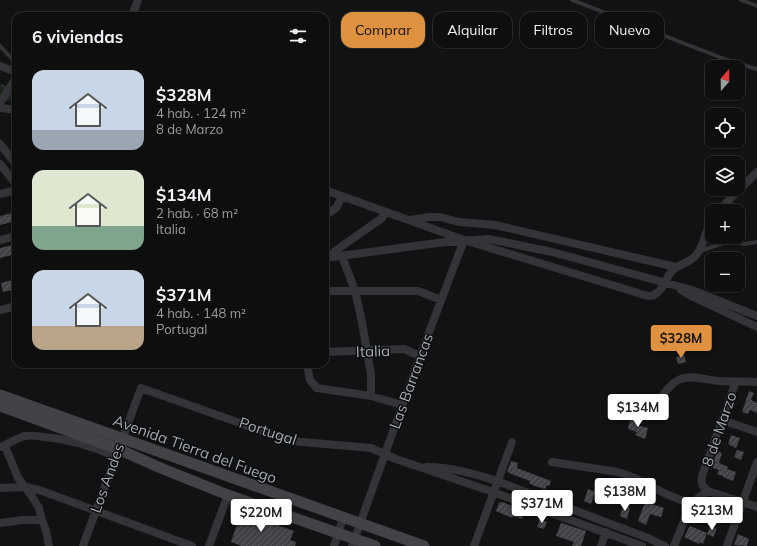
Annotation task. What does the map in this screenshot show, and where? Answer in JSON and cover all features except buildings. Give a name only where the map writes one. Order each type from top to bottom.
[{"type":"street","points":[[134,12],[138,0]]},
{"type":"street","points":[[0,66],[12,70]]},
{"type":"street","points":[[0,103],[12,84]]},
{"type":"street","points":[[0,108],[12,110]]},
{"type":"street","points":[[0,144],[12,159]]},
{"type":"street","points":[[0,164],[12,179]]},
{"type":"street","points":[[725,204],[757,172]]},
{"type":"street","points":[[0,194],[12,191]]},
{"type":"street","points":[[329,191],[464,240],[648,296],[658,294],[670,272],[676,267],[692,259],[698,252],[705,238]]},
{"type":"street","points":[[329,213],[337,207],[342,196]]},
{"type":"street","points":[[329,257],[335,251],[382,218],[385,212]]},
{"type":"street","points":[[408,220],[440,217],[459,222],[495,225],[676,267]]},
{"type":"street","points":[[0,240],[12,237]]},
{"type":"street","points":[[329,258],[464,240],[483,239],[500,241],[552,252],[651,278],[674,286],[692,290],[757,316]]},
{"type":"street","name":"Las Barrancas","points":[[353,543],[402,405],[464,240]]},
{"type":"street","points":[[342,256],[355,291],[362,322],[371,375],[370,396]]},
{"type":"street","points":[[674,286],[693,297],[757,327]]},
{"type":"street","points":[[329,291],[418,291],[441,300]]},
{"type":"street","points":[[0,310],[12,307]]},
{"type":"street","name":"Italia","points":[[329,352],[404,350],[420,356]]},
{"type":"street","points":[[308,368],[310,380],[317,388],[370,396],[402,405]]},
{"type":"street","points":[[623,408],[634,412],[648,412],[653,409],[672,384],[682,378],[689,377],[720,381],[736,380],[757,382]]},
{"type":"street","name":"8 de Marzo","points":[[708,491],[704,488],[702,476],[736,380]]},
{"type":"street","name":"Los Andes","points":[[83,546],[141,388]]},
{"type":"street","name":"Portugal","points":[[141,388],[291,441],[371,448],[396,459],[493,492],[642,546]]},
{"type":"street","name":"Avenida Tierra del Fuego","points":[[0,395],[163,470],[228,495],[337,533],[353,543],[375,546]]},
{"type":"street","name":"Avenida Tierra del Fuego","points":[[0,406],[118,448],[360,523],[424,546]]},
{"type":"street","points":[[722,420],[757,432]]},
{"type":"street","points":[[49,546],[39,508],[26,487],[18,478],[2,447],[19,437],[27,435],[62,438],[100,450],[118,448]]},
{"type":"street","points":[[474,546],[512,442]]},
{"type":"street","points":[[552,462],[618,472],[635,478],[666,494],[691,504]]},
{"type":"street","points":[[727,546],[757,462]]},
{"type":"street","name":"Portugal","points":[[420,467],[441,467],[483,476],[648,538],[665,546]]},
{"type":"street","points":[[0,488],[26,487],[42,490],[192,546]]},
{"type":"street","points":[[674,546],[691,504],[708,491],[757,507]]},
{"type":"street","points":[[209,546],[228,495]]},
{"type":"street","points":[[334,546],[342,518]]},
{"type":"street","points":[[0,523],[23,520],[42,520]]},
{"type":"street","points":[[601,546],[606,532]]},
{"type":"lane","points":[[572,0],[727,60],[757,69]]},
{"type":"lane","points":[[741,0],[757,6]]},
{"type":"lane","points":[[0,46],[12,59]]},
{"type":"lane","points":[[698,252],[729,241],[745,244],[757,242]]},
{"type":"green space","points":[[0,84],[12,88],[12,102],[0,100]]}]
